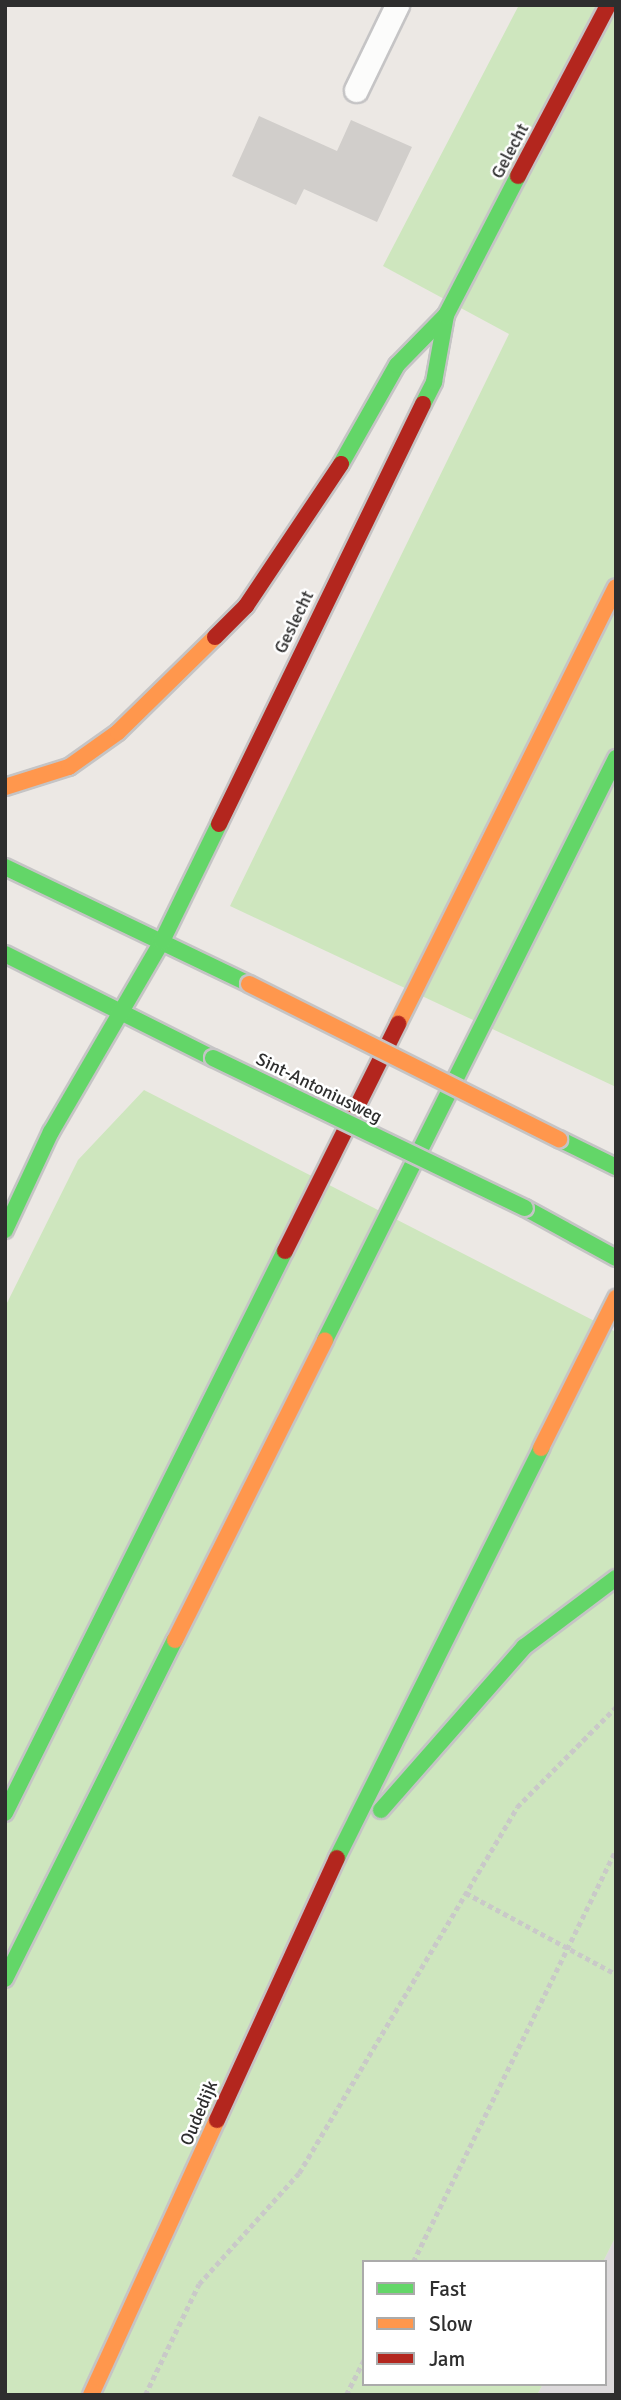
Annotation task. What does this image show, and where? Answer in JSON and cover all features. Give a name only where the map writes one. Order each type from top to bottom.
[{"type":"main road","name":"Gelecht","points":[[446,315],[608,5]]},
{"type":"main road","points":[[5,787],[69,767],[118,732],[237,616],[312,514],[397,365],[446,315]]},
{"type":"main road","name":"Geslecht","points":[[5,1230],[51,1132],[122,1016],[162,941],[434,382],[446,315]]},
{"type":"main road","points":[[5,1813],[616,587]]},
{"type":"main road","points":[[5,1979],[616,758]]},
{"type":"main road","points":[[5,867],[162,941],[616,1167]]},
{"type":"main road","name":"Sint-Antoniusweg","points":[[5,954],[122,1016],[525,1208],[616,1258]]},
{"type":"main road","points":[[347,1848],[616,1298]]},
{"type":"main road","points":[[347,1848],[524,1647],[616,1578]]},
{"type":"main road","name":"Oudedijk","points":[[91,2395],[174,2221],[273,1987],[347,1848]]},
{"type":"lane","points":[[356,90],[397,5]]},
{"type":"path","points":[[145,2395],[199,2284],[299,2173],[517,1807],[616,1707]]},
{"type":"path","points":[[414,2260],[616,1850]]},
{"type":"path","points":[[466,1893],[568,1951],[616,1974]]},
{"type":"path","points":[[346,2395],[362,2364]]},
{"type":"shaded area","points":[[616,2236],[616,2395],[537,2395],[542,2386],[607,2386],[607,2260],[604,2260]]},
{"type":"green space","points":[[519,5],[616,5],[616,1087],[230,906],[509,334],[383,266]]},
{"type":"green space","points":[[144,1090],[616,1332],[616,2236],[604,2260],[362,2260],[362,2386],[542,2386],[537,2395],[5,2395],[5,1307],[78,1160]]},
{"type":"building","points":[[259,116],[337,151],[351,120],[412,147],[377,222],[304,189],[296,205],[232,176]]},
{"type":"traffic: fast","points":[[341,464],[397,365],[446,315],[518,176]]},
{"type":"traffic: fast","points":[[423,404],[434,382],[446,315]]},
{"type":"traffic: fast","points":[[325,1340],[616,758]]},
{"type":"traffic: fast","points":[[5,1230],[51,1132],[162,941],[219,824]]},
{"type":"traffic: fast","points":[[5,867],[249,984]]},
{"type":"traffic: fast","points":[[5,954],[213,1058]]},
{"type":"traffic: fast","points":[[213,1058],[525,1208]]},
{"type":"traffic: fast","points":[[559,1139],[616,1167]]},
{"type":"traffic: fast","points":[[525,1208],[616,1258]]},
{"type":"traffic: fast","points":[[5,1813],[285,1251]]},
{"type":"traffic: fast","points":[[337,1858],[541,1448]]},
{"type":"traffic: fast","points":[[381,1810],[524,1647],[616,1578]]},
{"type":"traffic: fast","points":[[5,1979],[175,1640]]},
{"type":"traffic: slow","points":[[398,1024],[616,587]]},
{"type":"traffic: slow","points":[[5,787],[69,767],[118,732],[215,637]]},
{"type":"traffic: slow","points":[[249,984],[559,1139]]},
{"type":"traffic: slow","points":[[541,1448],[616,1298]]},
{"type":"traffic: slow","points":[[175,1640],[325,1340]]},
{"type":"traffic: slow","points":[[91,2395],[217,2120]]},
{"type":"traffic: jam","points":[[518,176],[608,5]]},
{"type":"traffic: jam","points":[[219,824],[423,404]]},
{"type":"traffic: jam","points":[[215,637],[246,606],[341,464]]},
{"type":"traffic: jam","points":[[285,1251],[398,1024]]},
{"type":"traffic: jam","points":[[217,2120],[337,1858]]}]
